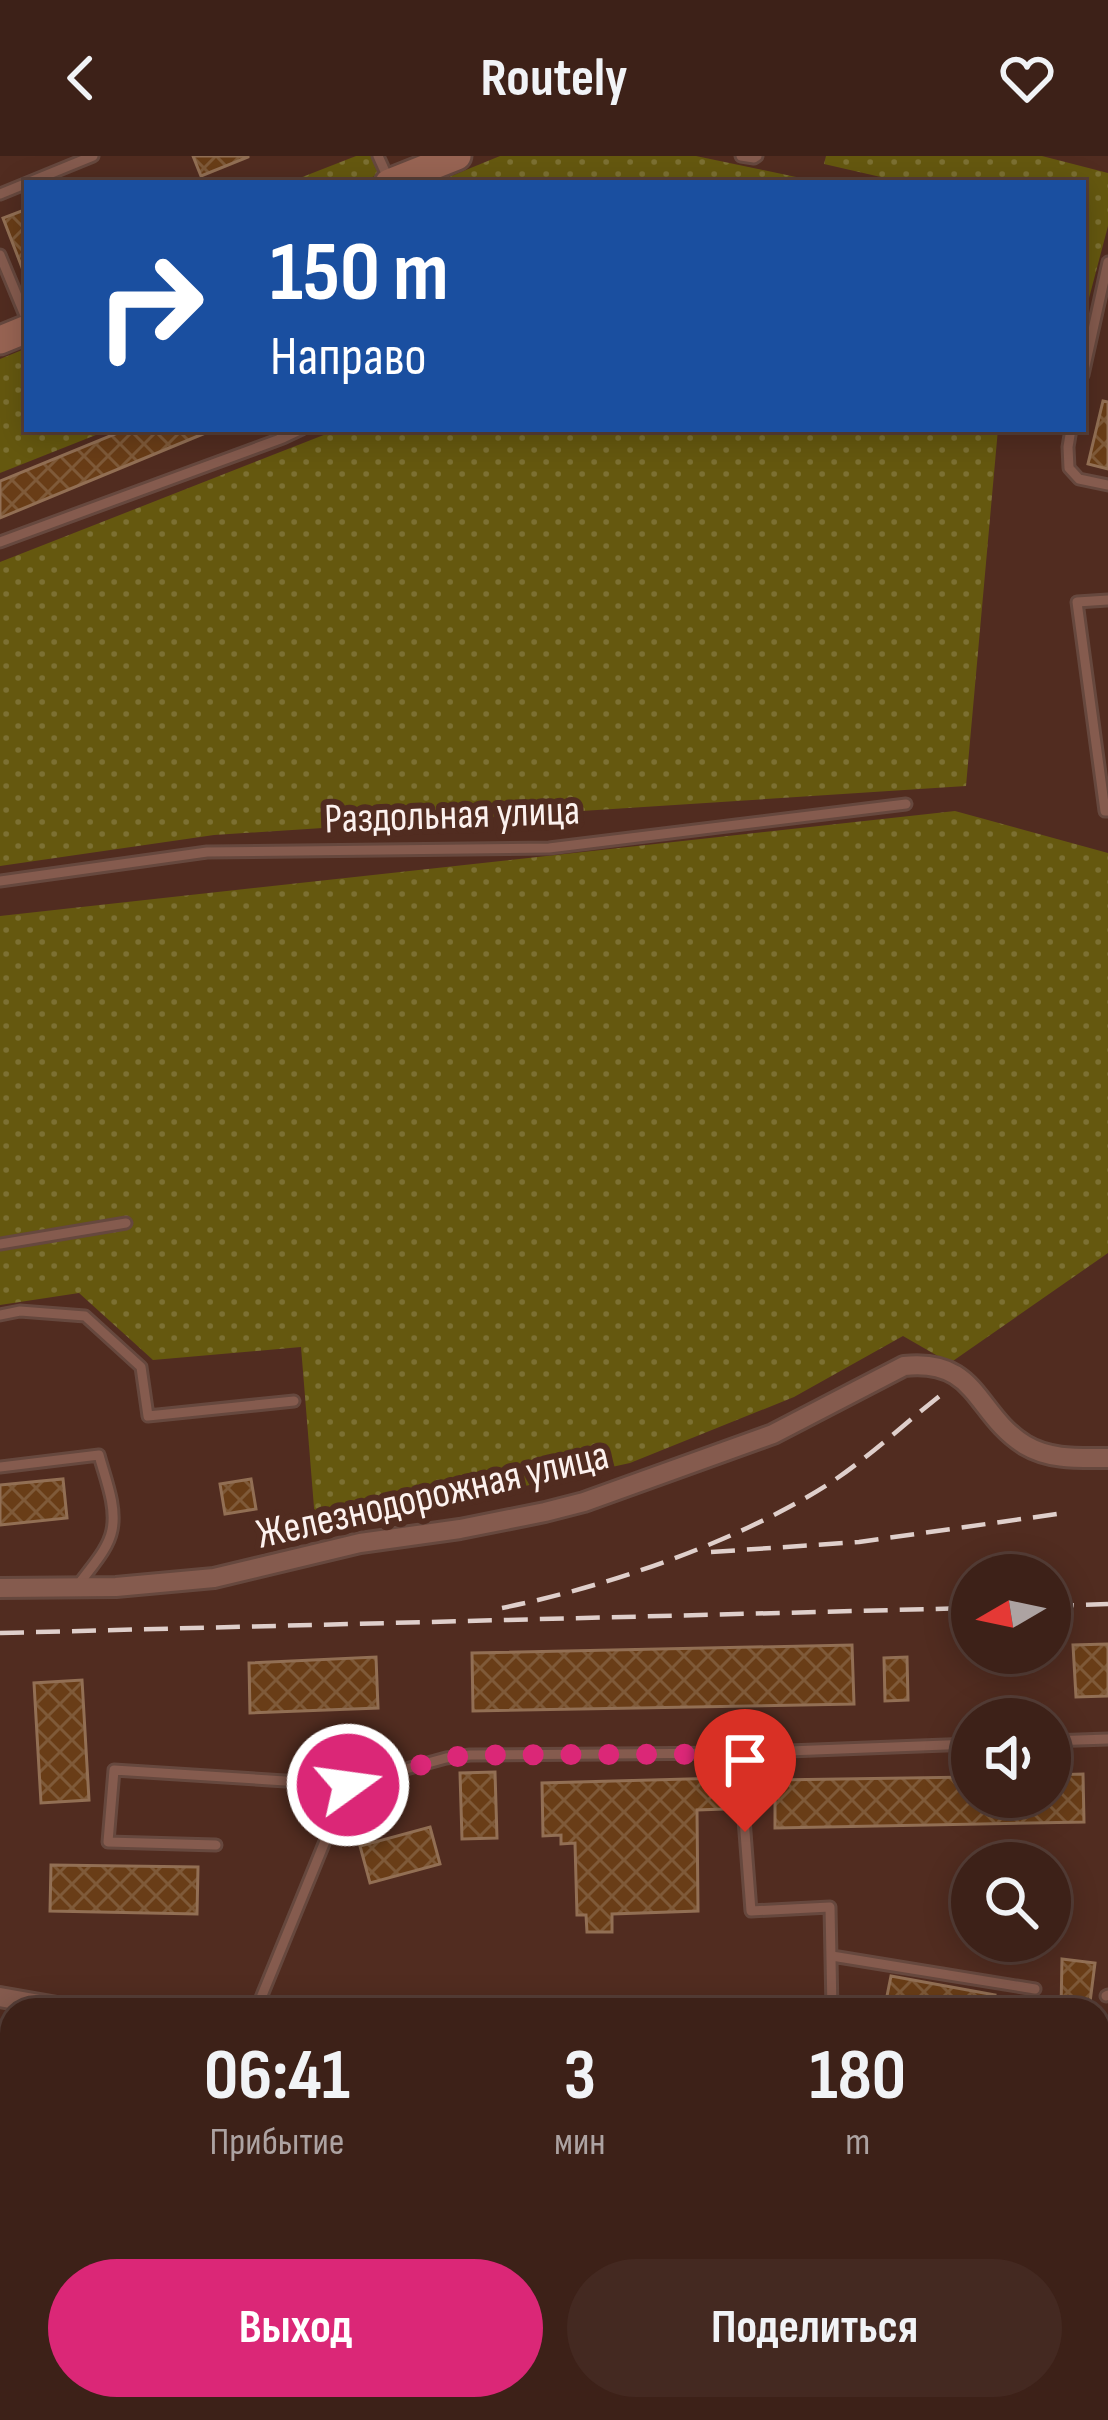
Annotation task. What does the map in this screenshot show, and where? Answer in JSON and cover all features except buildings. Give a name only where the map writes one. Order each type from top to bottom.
[{"type":"street","points":[[397,180],[457,156]]},
{"type":"street","name":"Железнодорожная улица","points":[[0,1588],[116,1587],[214,1578],[360,1543],[460,1529],[584,1502],[773,1434],[904,1366],[945,1368],[962,1378],[1012,1435],[1046,1455],[1108,1458]]},
{"type":"lane","points":[[34,180],[93,156]]},
{"type":"lane","points":[[741,156],[757,156]]},
{"type":"lane","points":[[0,255],[24,313]]},
{"type":"lane","points":[[1086,361],[1108,262]]},
{"type":"lane","points":[[1071,432],[1069,468],[1079,479],[1108,485]]},
{"type":"lane","points":[[0,542],[281,433]]},
{"type":"lane","points":[[1108,600],[1077,602],[1108,811]]},
{"type":"lane","name":"Раздольная улица","points":[[0,880],[207,852],[549,848],[906,804]]},
{"type":"lane","points":[[0,1244],[126,1223]]},
{"type":"lane","points":[[0,1315],[20,1311],[85,1316],[141,1367],[148,1416],[294,1400]]},
{"type":"lane","points":[[0,1467],[99,1455],[112,1502],[113,1528],[76,1587]]},
{"type":"lane","points":[[1071,1740],[1108,1738]]},
{"type":"lane","points":[[216,1845],[109,1842],[115,1770],[348,1785],[470,1755],[739,1754],[951,1745]]},
{"type":"lane","points":[[739,1754],[751,1911],[830,1907],[832,1998]]},
{"type":"lane","points":[[261,1998],[348,1785]]},
{"type":"lane","points":[[832,1956],[1035,1989]]},
{"type":"shaded area","points":[[356,156],[371,156],[380,174],[365,180],[295,180]]},
{"type":"shaded area","points":[[500,156],[696,156],[810,180],[441,180]]},
{"type":"shaded area","points":[[826,156],[1042,156],[1108,173],[1108,226],[1086,310],[1086,180],[894,180],[824,164]]},
{"type":"shaded area","points":[[24,349],[24,432],[103,432],[0,473],[0,359]]},
{"type":"shaded area","points":[[331,432],[998,432],[966,786],[214,835],[0,866],[0,562]]},
{"type":"shaded area","points":[[955,811],[1108,853],[1108,1253],[950,1363],[903,1336],[794,1397],[630,1463],[316,1532],[301,1347],[153,1360],[79,1293],[0,1305],[0,916]]},
{"type":"railway","points":[[502,1608],[627,1575],[753,1525],[842,1475],[942,1394]]},
{"type":"railway","points":[[711,1552],[859,1542],[1057,1514]]},
{"type":"railway","points":[[1071,1605],[1108,1604]]},
{"type":"railway","points":[[0,1633],[951,1609]]},
{"type":"route","points":[[348,1785],[470,1755],[739,1754],[745,1832]]}]
